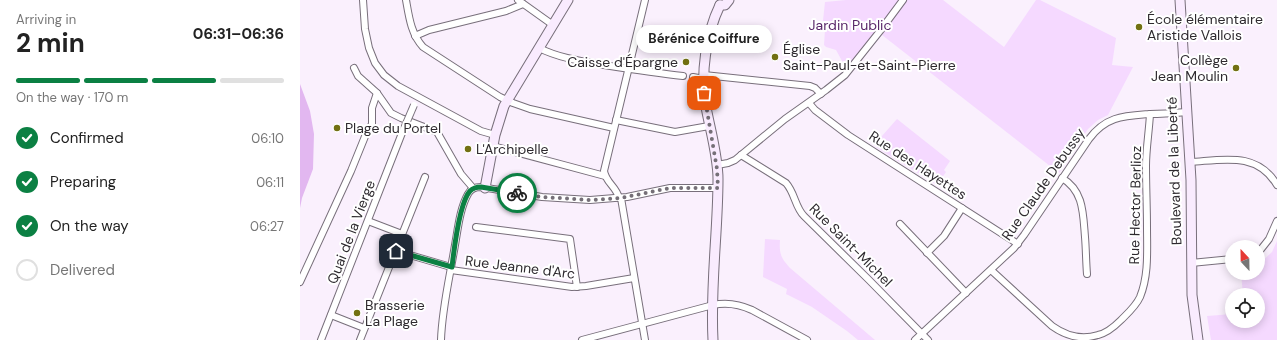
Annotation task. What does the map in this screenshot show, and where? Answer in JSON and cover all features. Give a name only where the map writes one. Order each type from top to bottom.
[{"type":"street","points":[[363,0],[367,39],[370,52],[375,63],[384,75],[391,82],[418,97],[481,131],[495,135]]},
{"type":"street","points":[[406,0],[410,24],[415,36],[425,50],[507,100],[530,109],[614,128]]},
{"type":"street","points":[[485,188],[495,135],[501,113],[507,100],[568,0]]},
{"type":"street","points":[[645,0],[604,166],[607,181],[616,190],[620,198],[645,340]]},
{"type":"street","points":[[713,340],[718,188],[717,165],[704,98],[704,77],[711,28],[718,3],[726,5],[730,0]]},
{"type":"street","points":[[717,165],[730,163],[788,117],[835,84],[848,72],[903,0]]},
{"type":"street","name":"Boulevard de la Liberté","points":[[1180,0],[1190,162],[1192,300],[1198,340]]},
{"type":"street","points":[[415,36],[429,30],[506,11],[520,2],[553,25]]},
{"type":"street","points":[[539,48],[567,59],[683,76]]},
{"type":"street","points":[[354,68],[361,79],[377,93],[391,113],[438,133],[461,174],[473,188]]},
{"type":"street","points":[[693,77],[748,79],[810,86],[815,88],[821,94]]},
{"type":"street","points":[[300,282],[351,171],[366,134],[372,124],[372,108],[377,93]]},
{"type":"street","name":"Quai de la Vierge","points":[[321,340],[402,133],[418,97]]},
{"type":"street","name":"Rue des Hayettes","points":[[809,103],[815,110],[848,134],[1018,244]]},
{"type":"street","name":"Rue Claude Debussy","points":[[915,340],[1018,244],[1092,135],[1104,124],[1123,116],[1187,112]]},
{"type":"street","name":"Rue Hector Berlioz","points":[[991,270],[1052,326],[1060,332],[1068,335],[1085,338],[1101,334],[1111,329],[1127,315],[1140,297],[1147,264],[1146,160],[1150,114]]},
{"type":"street","points":[[616,120],[674,132],[709,126]]},
{"type":"street","points":[[493,146],[605,176]]},
{"type":"street","name":"Rue Saint-Michel","points":[[741,155],[786,183],[791,189],[798,209],[804,216],[928,340]]},
{"type":"street","points":[[1190,162],[1239,160],[1250,162],[1264,170],[1277,185]]},
{"type":"street","points":[[360,340],[425,177]]},
{"type":"street","points":[[1062,178],[1074,189],[1082,204],[1087,274]]},
{"type":"street","points":[[441,340],[442,324],[451,268],[462,212],[468,193],[473,188],[485,188],[542,197],[590,200],[620,198],[670,188],[718,188]]},
{"type":"street","points":[[927,253],[944,236],[962,208]]},
{"type":"street","points":[[368,221],[402,234]]},
{"type":"street","points":[[1265,244],[1269,239],[1277,221]]},
{"type":"street","points":[[900,224],[966,294]]},
{"type":"street","points":[[476,227],[570,238],[577,287]]},
{"type":"street","name":"Rue Jeanne d'Arc","points":[[396,251],[451,268],[577,287],[634,278]]},
{"type":"street","points":[[1191,263],[1225,260]]},
{"type":"street","points":[[582,340],[713,305],[728,304],[748,308],[807,340]]},
{"type":"street","points":[[331,315],[364,328]]},
{"type":"green space","name":"Jardin Public","points":[[846,0],[901,0],[846,68],[836,50],[824,45],[825,30],[822,30],[825,2]]},
{"type":"green space","points":[[907,0],[943,0],[1004,47],[1036,0],[1040,0],[1116,38],[1112,65],[1133,67],[1108,115],[1098,120],[1088,129],[1059,173],[882,35]]},
{"type":"green space","points":[[897,119],[950,161],[944,170],[946,172],[937,185],[876,147],[882,136]]},
{"type":"green space","points":[[765,239],[780,240],[781,256],[790,268],[875,340],[858,340],[812,307],[786,294],[787,289],[763,277]]},
{"type":"green space","points":[[1277,241],[1277,340],[1211,340],[1207,316],[1225,315],[1225,328],[1265,328],[1265,288],[1242,288],[1242,280],[1265,280],[1265,258],[1272,252]]},
{"type":"shaded area","points":[[300,84],[310,111],[314,134],[313,169],[302,198],[300,208]]},
{"type":"way so far","points":[[517,193],[542,197],[590,200],[621,198],[679,187],[718,188],[717,169],[704,93]]},
{"type":"place","name":"École élémentaire Aristide Vallois","points":[[1139,27]]},
{"type":"place","name":"Église Saint-Paul-et-Saint-Pierre","points":[[775,57]]},
{"type":"place","name":"Caisse d'Épargne","points":[[686,62]]},
{"type":"place","name":"Collège Jean Moulin","points":[[1236,68]]},
{"type":"place","name":"Bérénice Coiffure","points":[[704,93]]},
{"type":"place","name":"Plage du Portel","points":[[337,128]]},
{"type":"place","name":"L'Archipelle","points":[[468,149]]},
{"type":"place","name":"Brasserie La Plage","points":[[357,313]]},
{"type":"route","points":[[396,251],[452,267],[459,225],[468,193],[473,188],[481,187],[517,193]]}]
